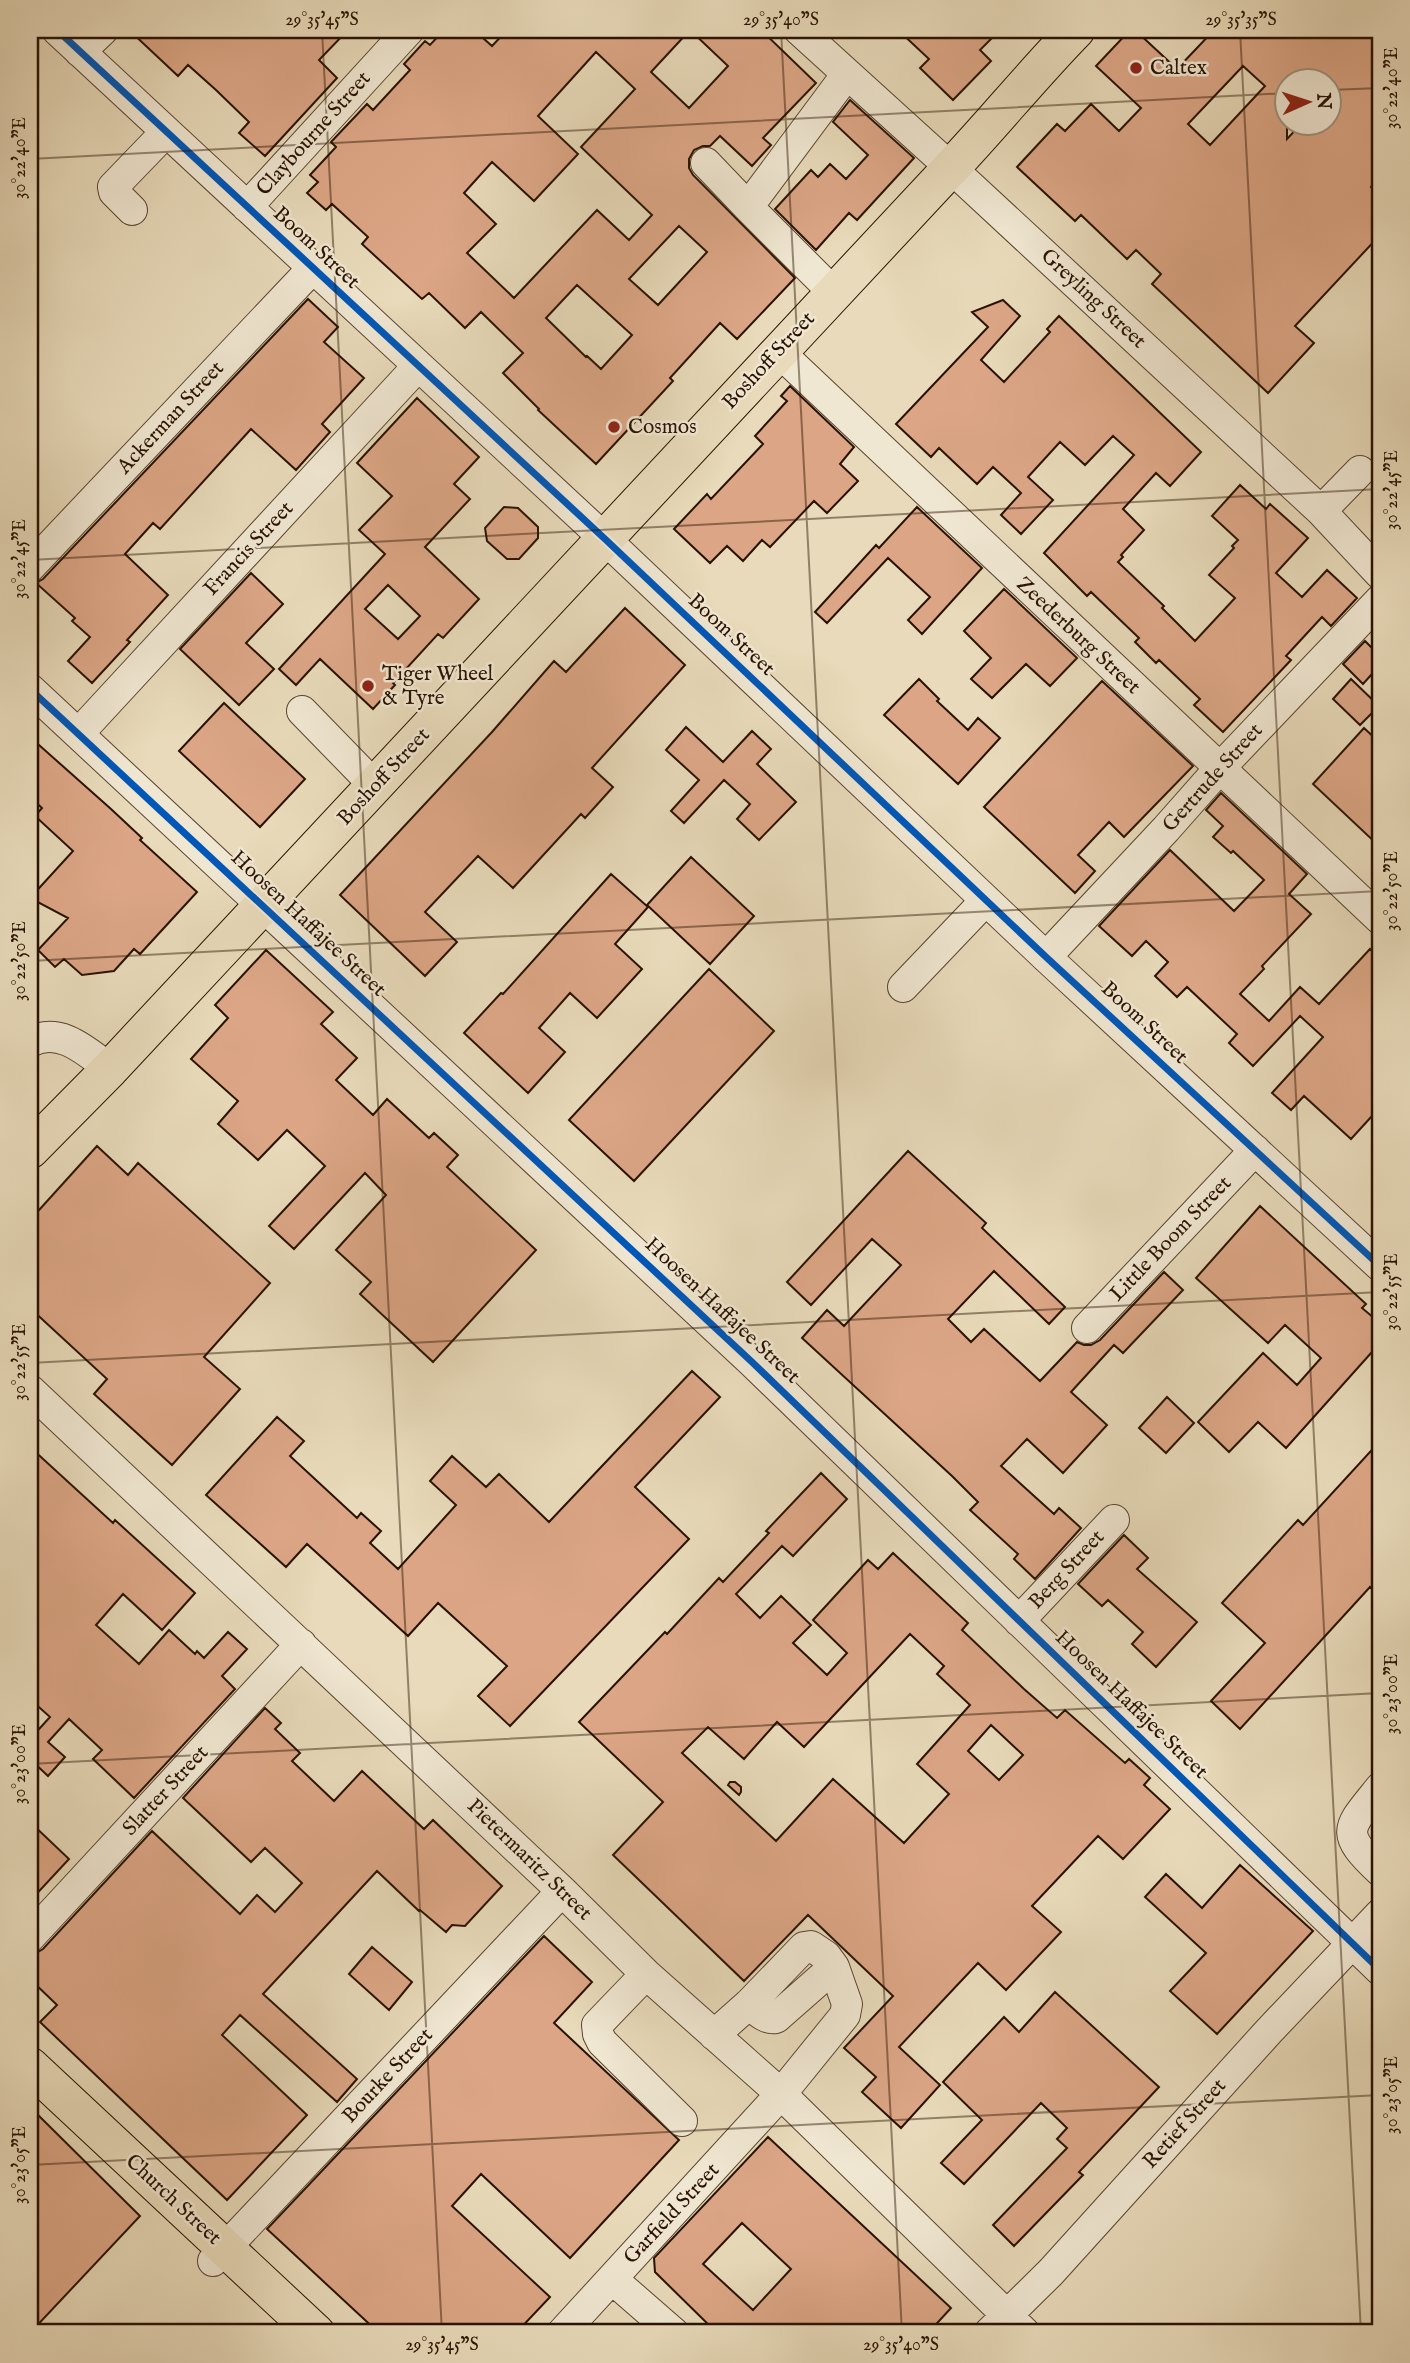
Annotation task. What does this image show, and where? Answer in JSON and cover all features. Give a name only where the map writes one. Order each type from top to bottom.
[{"type":"main road","name":"Boshoff Street","points":[[30,1150],[110,1069],[375,786],[951,168],[1076,30]]},
{"type":"main road","name":"Church Street","points":[[30,2066],[219,2254],[290,2333]]},
{"type":"main road","name":"Church Street","points":[[30,2089],[219,2254],[316,2333]]},
{"type":"street","name":"Boom Street","points":[[57,30],[605,539],[1046,957],[1380,1266]]},
{"type":"street","points":[[80,52],[103,30]]},
{"type":"street","name":"Claybourne Street","points":[[247,207],[409,30]]},
{"type":"street","name":"Greyling Street","points":[[799,30],[1321,511],[1380,574]]},
{"type":"street","points":[[748,206],[847,74]]},
{"type":"street","points":[[132,210],[114,192],[113,187],[166,132]]},
{"type":"street","points":[[706,163],[833,292]]},
{"type":"street","name":"Ackerman Street","points":[[30,567],[312,269]]},
{"type":"street","name":"Zeederburg Street","points":[[778,351],[1380,919]]},
{"type":"street","name":"Francis Street","points":[[79,733],[418,366]]},
{"type":"street","points":[[1321,511],[1360,471]]},
{"type":"street","name":"Gertrude Street","points":[[1046,957],[1219,769],[1380,600]]},
{"type":"street","name":"Hoosen Haffajee Street","points":[[35,705],[79,733],[752,1362],[1380,1970]]},
{"type":"street","points":[[302,711],[375,786]]},
{"type":"street","points":[[903,987],[986,900]]},
{"type":"street","points":[[30,1042],[42,1035],[59,1037],[78,1044],[110,1069]]},
{"type":"street","name":"Little Boom Street","points":[[1087,1328],[1255,1150]]},
{"type":"street","name":"Pietermaritz Street","points":[[30,1390],[302,1644],[646,1974],[781,2094],[1007,2327]]},
{"type":"street","name":"Berg Street","points":[[1020,1621],[1114,1520]]},
{"type":"street","name":"Slatter Street","points":[[30,1937],[302,1644]]},
{"type":"street","points":[[1380,1788],[1355,1820],[1352,1837],[1359,1851],[1380,1871]]},
{"type":"street","name":"Bourke Street","points":[[219,2254],[562,1892]]},
{"type":"street","name":"Retief Street","points":[[1007,2327],[1051,2272],[1269,2031],[1380,1914]]},
{"type":"street","name":"Garfield Street","points":[[562,2333],[781,2094],[845,2014],[847,2004],[834,1966],[826,1956],[807,1946],[714,2035]]},
{"type":"street","points":[[646,1974],[597,2025],[598,2034],[602,2042],[682,2121]]},
{"type":"street","points":[[612,2279],[674,2333]]},
{"type":"building","points":[[129,30],[348,30],[319,60],[337,78],[265,156],[239,133],[249,122],[216,90],[188,65],[178,76]]},
{"type":"building","points":[[444,30],[474,30],[492,46],[507,30],[690,30],[761,30],[816,83],[763,138],[771,145],[752,166],[720,136],[710,146],[694,150],[689,159],[689,168],[693,175],[795,278],[737,339],[720,323],[670,378],[673,381],[596,464],[503,373],[523,353],[481,312],[465,328],[429,293],[422,299],[362,244],[368,237],[332,204],[326,210],[307,193],[318,182],[310,175],[336,147],[331,142],[367,104],[373,110],[410,70],[404,64],[425,41],[430,45]],"holes":[[[690,30],[728,66],[689,108],[651,72]],[[596,52],[635,89],[581,147],[652,215],[629,240],[597,210],[514,298],[467,253],[496,224],[464,193],[492,162],[534,201],[578,154],[538,116]],[[679,226],[707,252],[658,305],[629,279]],[[577,285],[632,335],[601,369],[546,318]]]},
{"type":"building","points":[[898,30],[1000,30],[980,50],[991,61],[953,100],[920,68],[929,59]]},
{"type":"building","points":[[1130,30],[1135,30],[1177,69],[1214,30],[1380,30],[1380,177],[1371,187],[1380,195],[1380,235],[1295,326],[1314,343],[1268,393],[1152,284],[1161,274],[1136,250],[1127,259],[1081,215],[1075,221],[1017,167],[1057,124],[1065,131],[1091,104],[1119,131],[1141,108],[1096,66]],"holes":[[[1243,66],[1265,86],[1210,145],[1188,124]]]},
{"type":"building","points":[[850,100],[914,158],[857,220],[849,213],[816,250],[775,209],[811,170],[818,177],[830,164],[846,179],[868,155],[833,122]]},
{"type":"building","points":[[308,299],[338,327],[324,342],[364,378],[322,424],[330,432],[296,470],[251,429],[160,529],[153,523],[125,554],[168,595],[92,683],[68,661],[90,637],[72,621],[75,618],[36,583],[43,579]]},
{"type":"building","points":[[1003,300],[1020,316],[981,360],[1004,382],[1050,332],[1047,329],[1059,316],[1201,452],[1170,486],[1156,473],[1123,509],[1144,530],[1118,562],[1164,606],[1162,608],[1195,641],[1235,598],[1209,575],[1238,540],[1212,516],[1240,485],[1266,509],[1270,504],[1308,538],[1276,573],[1302,597],[1327,570],[1357,598],[1331,626],[1322,617],[1286,656],[1291,660],[1223,732],[1194,705],[1200,699],[1159,660],[1156,663],[1135,642],[1139,638],[1091,592],[1087,596],[1044,553],[1134,455],[1113,436],[1085,465],[1060,442],[1028,477],[1053,500],[1021,534],[1001,515],[1021,493],[993,467],[977,484],[939,448],[931,457],[896,424],[988,327],[972,312]]},
{"type":"building","points":[[790,386],[854,447],[840,464],[858,481],[827,513],[814,501],[770,547],[762,540],[743,561],[727,546],[710,563],[674,529],[707,494],[711,499],[763,444],[755,436],[787,401],[781,396]]},
{"type":"building","points":[[417,398],[479,457],[454,484],[470,499],[425,547],[479,599],[443,638],[438,634],[373,709],[320,659],[296,685],[279,669],[385,554],[359,530],[392,496],[357,463]],"holes":[[[388,585],[420,616],[398,639],[365,609]]]},
{"type":"building","points":[[504,507],[518,508],[538,527],[538,538],[519,559],[507,559],[487,541],[485,528]]},
{"type":"building","points":[[917,507],[982,568],[922,634],[908,620],[930,597],[888,558],[827,623],[815,612],[876,545],[879,548]]},
{"type":"building","points":[[251,573],[283,604],[246,643],[274,669],[239,705],[180,649]]},
{"type":"building","points":[[1004,589],[1077,658],[1050,686],[1026,664],[992,698],[971,679],[991,658],[964,631]]},
{"type":"building","points":[[625,608],[685,665],[592,768],[613,787],[585,818],[581,814],[513,888],[478,856],[425,912],[457,942],[425,976],[340,895],[492,732],[554,661],[566,672]]},
{"type":"building","points":[[1365,641],[1380,656],[1380,665],[1363,684],[1343,664]]},
{"type":"building","points":[[919,679],[939,699],[937,701],[968,730],[978,718],[1000,738],[958,784],[884,715]]},
{"type":"building","points":[[1351,679],[1379,706],[1360,725],[1333,699]]},
{"type":"building","points":[[1102,681],[1193,766],[1124,837],[1109,822],[1078,855],[1095,871],[1075,893],[984,807]]},
{"type":"building","points":[[224,703],[305,779],[260,827],[179,751]]},
{"type":"building","points":[[686,727],[723,762],[752,731],[771,749],[757,764],[796,802],[759,840],[737,819],[750,804],[724,780],[684,823],[671,811],[699,780],[666,750]]},
{"type":"building","points":[[1364,728],[1380,743],[1380,847],[1313,784]]},
{"type":"building","points":[[30,737],[111,809],[142,838],[140,840],[197,892],[140,954],[134,949],[114,971],[82,975],[64,959],[55,967],[38,950],[68,918],[30,898],[73,851],[35,816],[42,808],[30,797]]},
{"type":"building","points":[[1221,793],[1307,874],[1289,894],[1311,914],[1262,966],[1264,969],[1240,994],[1269,1021],[1300,987],[1319,1004],[1370,949],[1380,958],[1380,1124],[1372,1116],[1351,1139],[1304,1096],[1291,1110],[1272,1093],[1323,1037],[1300,1016],[1253,1066],[1229,1043],[1237,1034],[1187,987],[1177,997],[1155,976],[1168,962],[1146,941],[1132,956],[1099,926],[1170,850],[1234,911],[1264,880],[1233,851],[1231,853],[1213,837],[1223,826],[1206,810]]},
{"type":"building","points":[[691,857],[754,916],[710,964],[647,905]]},
{"type":"building","points":[[611,874],[648,907],[615,944],[642,969],[597,1018],[570,993],[539,1028],[565,1052],[528,1093],[464,1033],[501,993],[503,994]]},
{"type":"building","points":[[266,950],[333,1012],[321,1024],[357,1058],[336,1080],[373,1115],[387,1099],[429,1138],[434,1133],[458,1155],[447,1167],[536,1250],[433,1362],[360,1294],[371,1282],[336,1250],[386,1195],[365,1173],[294,1249],[269,1226],[325,1166],[287,1130],[258,1160],[218,1124],[238,1101],[191,1059],[228,1018],[215,1005]]},
{"type":"building","points":[[709,969],[774,1031],[634,1181],[569,1120]]},
{"type":"building","points":[[97,1146],[128,1175],[138,1163],[270,1283],[204,1357],[240,1389],[172,1465],[94,1394],[107,1379],[30,1308],[30,1220]]},
{"type":"building","points":[[908,1151],[986,1223],[982,1228],[1065,1307],[1049,1324],[994,1271],[948,1319],[971,1342],[984,1329],[1040,1381],[1077,1342],[1091,1345],[1100,1340],[1164,1272],[1183,1290],[1123,1353],[1114,1345],[1071,1392],[1107,1425],[1063,1473],[1027,1439],[1001,1466],[1054,1514],[1059,1508],[1081,1528],[1035,1579],[1014,1559],[1018,1554],[970,1510],[978,1502],[802,1338],[827,1310],[844,1326],[901,1265],[872,1239],[811,1305],[787,1282]]},
{"type":"building","points":[[1260,1206],[1366,1304],[1362,1308],[1380,1323],[1380,1343],[1286,1448],[1258,1422],[1229,1452],[1198,1422],[1263,1353],[1297,1385],[1321,1358],[1285,1325],[1268,1343],[1196,1278]]},
{"type":"building","points":[[692,1371],[720,1397],[635,1487],[689,1539],[510,1726],[478,1696],[507,1666],[438,1603],[408,1636],[307,1544],[286,1567],[206,1495],[277,1417],[304,1441],[290,1456],[357,1518],[361,1513],[381,1531],[370,1543],[398,1569],[456,1505],[430,1481],[452,1456],[486,1487],[499,1474],[549,1522]]},
{"type":"building","points":[[1167,1397],[1194,1423],[1166,1453],[1139,1428]]},
{"type":"building","points":[[1380,1441],[1380,1596],[1370,1587],[1240,1729],[1211,1701],[1265,1643],[1222,1603],[1298,1520],[1303,1525]]},
{"type":"building","points":[[30,1447],[195,1593],[162,1630],[123,1594],[96,1625],[139,1664],[169,1630],[195,1654],[197,1651],[204,1658],[228,1632],[247,1649],[222,1676],[235,1689],[134,1798],[93,1759],[102,1750],[69,1719],[48,1742],[65,1757],[48,1776],[30,1759],[30,1739],[50,1717],[30,1699]]},
{"type":"building","points":[[821,1473],[847,1499],[793,1556],[782,1546],[736,1594],[760,1618],[781,1596],[811,1625],[793,1643],[827,1675],[847,1653],[813,1620],[868,1560],[878,1569],[893,1553],[968,1623],[962,1630],[1024,1689],[1057,1718],[1065,1710],[1125,1763],[1129,1759],[1150,1778],[1144,1785],[1170,1809],[1123,1859],[1098,1836],[1032,1906],[1061,1932],[1006,1990],[978,1963],[899,2047],[940,2085],[901,2128],[862,2092],[876,2077],[844,2048],[893,1996],[808,1915],[744,1981],[613,1855],[663,1802],[579,1722],[719,1578],[723,1582],[769,1533],[766,1531]],"holes":[[[910,1634],[944,1666],[937,1674],[970,1705],[917,1764],[949,1794],[904,1843],[833,1779],[776,1841],[682,1753],[708,1727],[744,1759],[777,1722],[804,1747]],[[991,1725],[1023,1755],[999,1780],[968,1751]]]},
{"type":"building","points":[[1124,1535],[1148,1558],[1137,1569],[1197,1622],[1156,1667],[1132,1644],[1143,1632],[1108,1600],[1102,1606],[1078,1584]]},
{"type":"building","points":[[265,1708],[281,1723],[275,1729],[300,1753],[292,1761],[334,1801],[362,1771],[424,1829],[433,1820],[502,1886],[465,1926],[452,1925],[446,1932],[419,1911],[377,1871],[263,1994],[357,2079],[337,2102],[240,2015],[222,2035],[307,2115],[227,2200],[40,2022],[57,2005],[30,1979],[30,1954],[43,1949],[152,1831],[240,1914],[257,1895],[275,1912],[302,1883],[265,1848],[251,1862],[183,1798]]},
{"type":"building","points":[[730,1782],[741,1787],[739,1795],[728,1785]]},
{"type":"building","points":[[30,1822],[69,1859],[30,1901]]},
{"type":"building","points":[[1240,1865],[1313,1931],[1217,2034],[1170,1991],[1206,1953],[1145,1897],[1166,1874],[1202,1908]]},
{"type":"building","points":[[544,1936],[592,1982],[554,2023],[679,2140],[570,2258],[481,2174],[452,2206],[550,2297],[516,2333],[379,2333],[267,2229]]},
{"type":"building","points":[[372,1947],[412,1982],[389,2010],[349,1974]]},
{"type":"building","points":[[1055,1992],[1159,2087],[1079,2172],[1083,2175],[1014,2246],[993,2225],[1067,2148],[1057,2139],[1067,2128],[1041,2103],[964,2184],[941,2163],[982,2120],[943,2082],[1004,2017],[1019,2032]]},
{"type":"building","points":[[30,2107],[140,2216],[30,2333]]},
{"type":"building","points":[[768,2137],[951,2308],[928,2333],[717,2333],[655,2272],[654,2258]],"holes":[[[742,2223],[791,2269],[753,2310],[703,2264]]]},
{"type":"cycle path","points":[[57,30],[605,539],[1046,957],[1380,1266]]},
{"type":"cycle path","points":[[30,689],[752,1362],[1380,1970]]},
{"type":"place","name":"Caltex","points":[[1136,68]]},
{"type":"place","name":"Cosmos","points":[[614,427]]},
{"type":"place","name":"Tiger Wheel & Tyre","points":[[368,686]]}]
